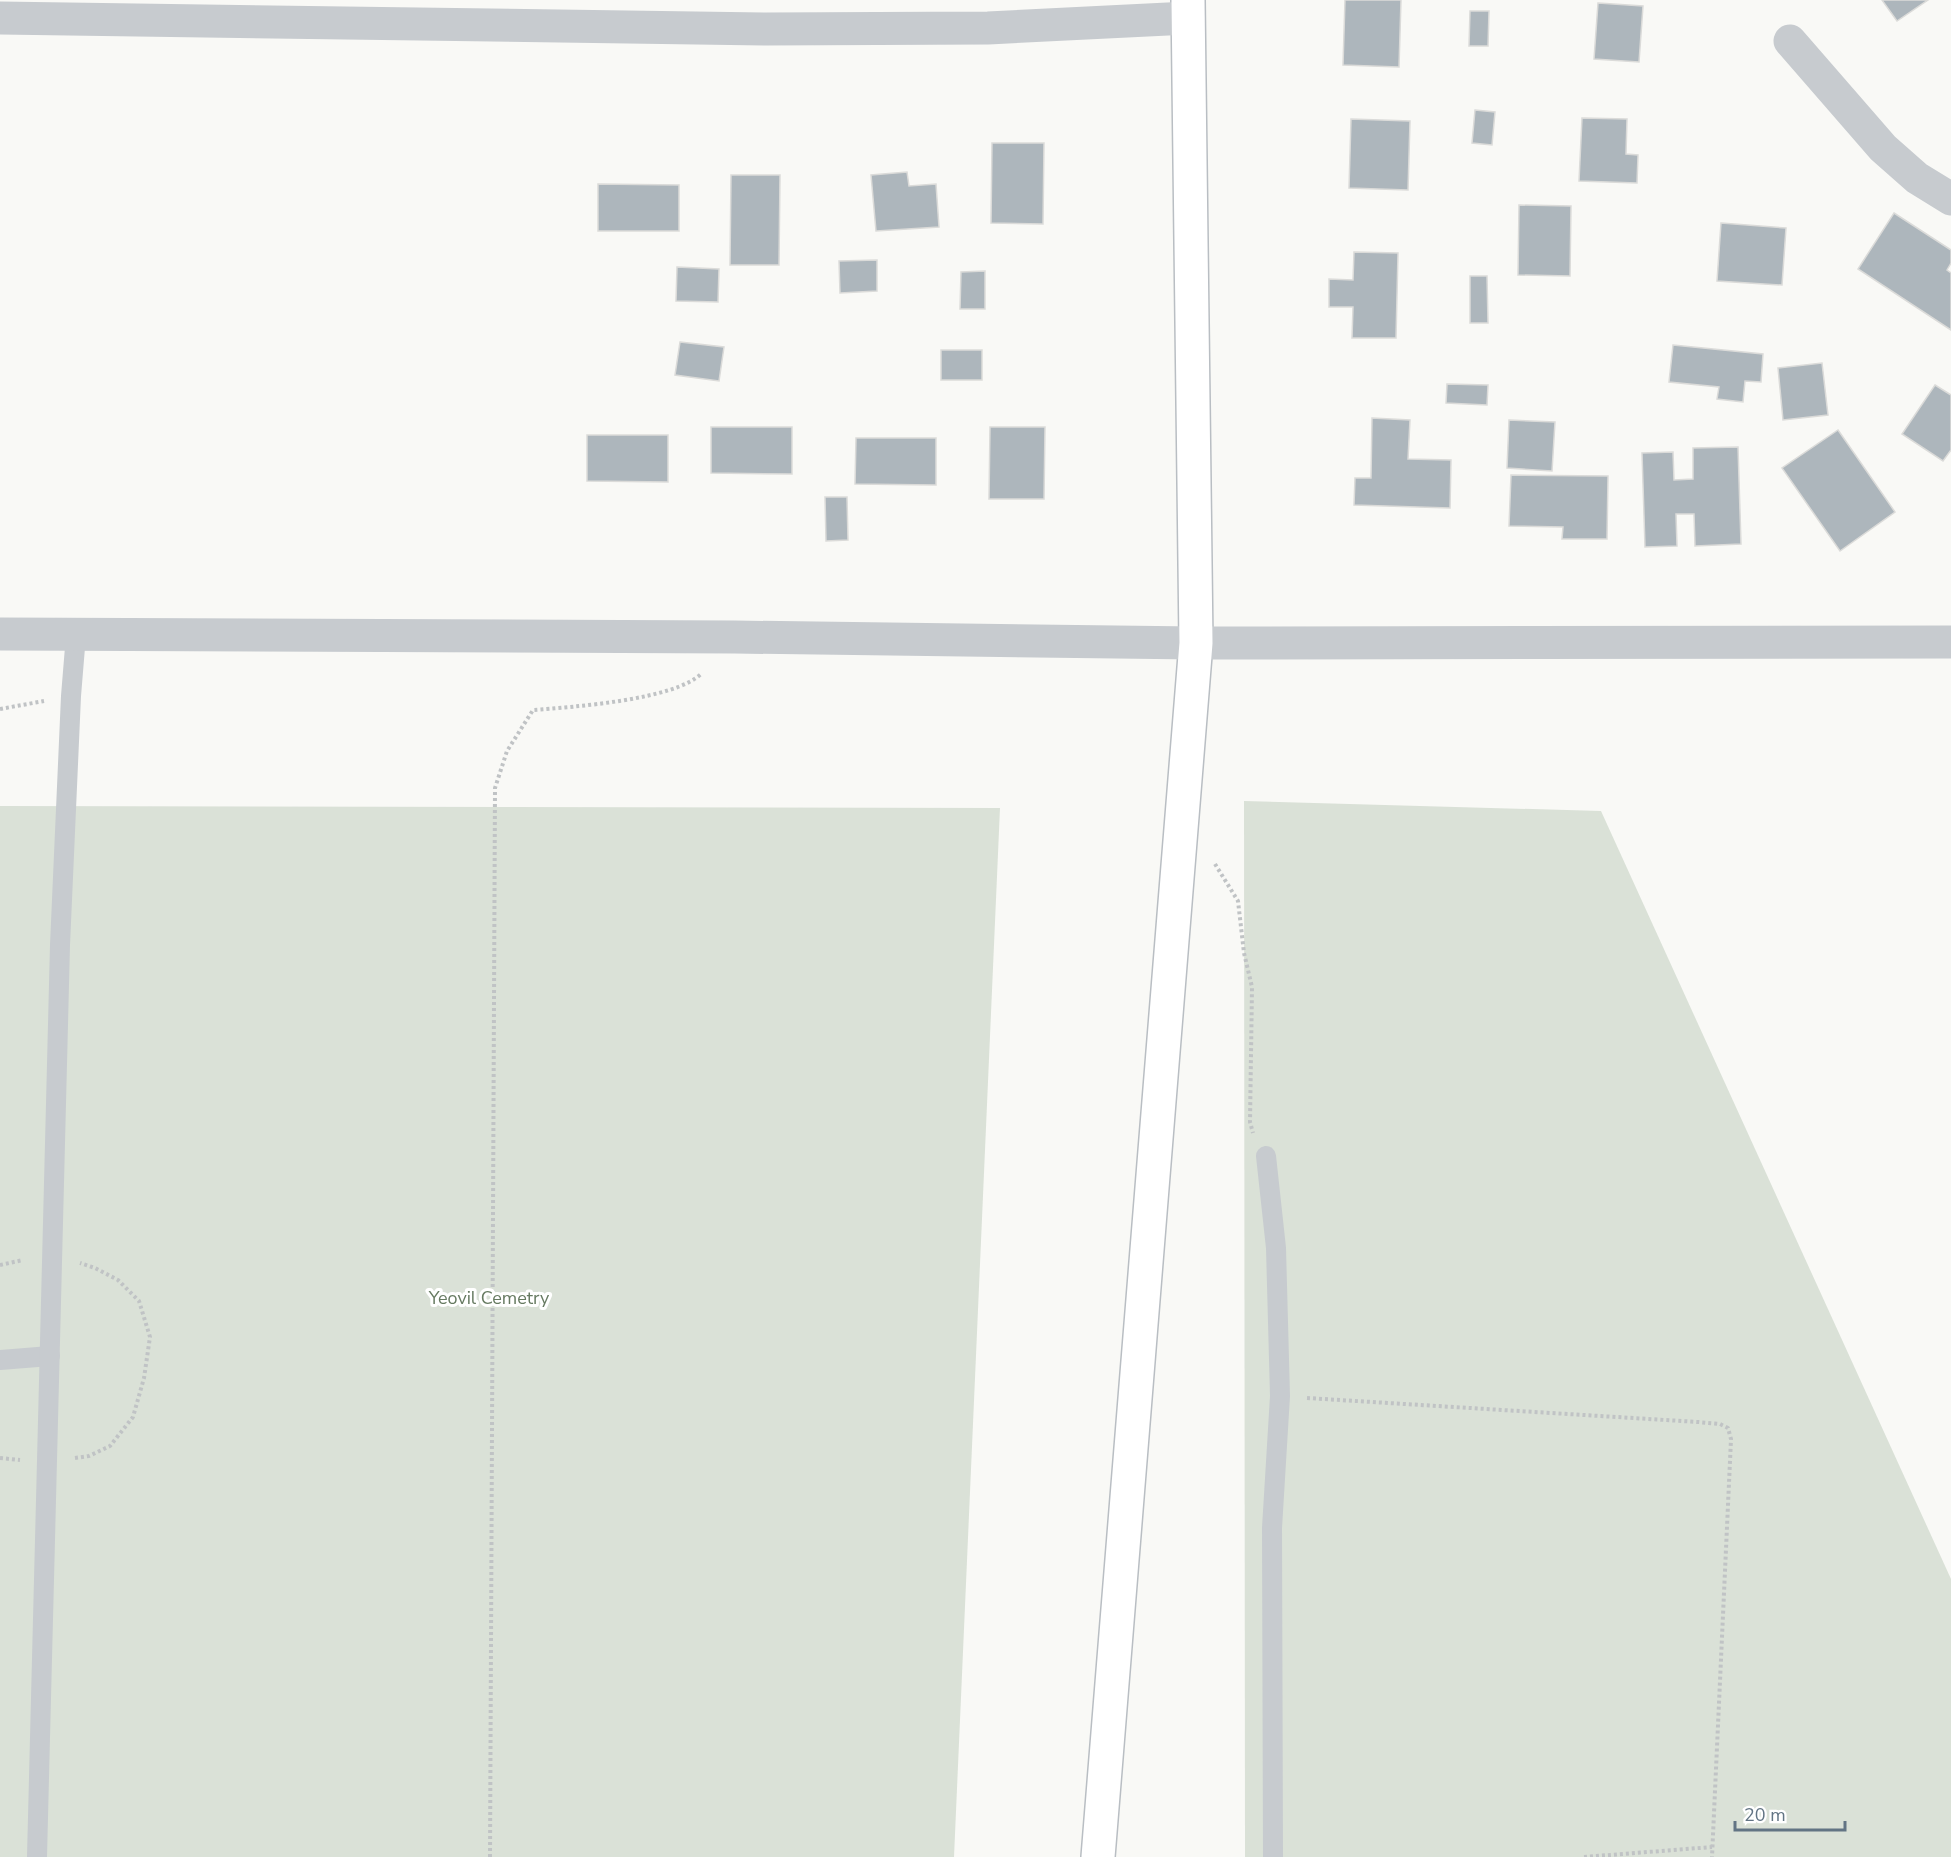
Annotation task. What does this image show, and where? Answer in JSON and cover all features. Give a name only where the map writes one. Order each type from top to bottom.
[{"type":"street","points":[[0,18],[431,22],[766,29],[988,28],[1188,9],[1196,643],[1098,1857]]},
{"type":"street","points":[[1790,41],[1882,148],[1917,178],[1951,199]]},
{"type":"street","points":[[0,634],[735,637],[1196,643],[1951,642]]},
{"type":"lane","points":[[37,1857],[60,945],[71,696],[76,635]]},
{"type":"lane","points":[[1266,1156],[1276,1248],[1280,1396],[1272,1528],[1273,1857]]},
{"type":"lane","points":[[0,1360],[50,1356]]},
{"type":"path","points":[[490,1857],[495,788],[507,751],[534,710],[591,706],[673,690],[699,677],[735,637]]},
{"type":"path","points":[[0,709],[71,696]]},
{"type":"path","points":[[1213,862],[1238,901],[1244,953],[1252,987],[1250,1122],[1255,1140],[1266,1156]]},
{"type":"path","points":[[48,1462],[89,1456],[110,1446],[134,1417],[144,1378],[150,1336],[138,1301],[118,1280],[95,1268],[51,1254]]},
{"type":"path","points":[[1280,1396],[1698,1422],[1720,1424],[1728,1428],[1731,1439],[1712,1857]]},
{"type":"path","points":[[1584,1857],[1712,1847]]},
{"type":"green space","points":[[1244,801],[1601,811],[1951,1579],[1951,1857],[1245,1857]]},
{"type":"green space","name":"Yeovil Cemetry","points":[[0,806],[1000,808],[954,1857],[0,1857]]},
{"type":"building","points":[[1345,0],[1401,0],[1399,67],[1343,65]]},
{"type":"building","points":[[1882,0],[1928,0],[1897,21]]},
{"type":"building","points":[[1598,3],[1643,6],[1639,62],[1594,59]]},
{"type":"building","points":[[1470,11],[1489,11],[1488,46],[1469,46]]},
{"type":"building","points":[[1475,110],[1495,112],[1492,145],[1472,143]]},
{"type":"building","points":[[1582,118],[1627,119],[1626,154],[1638,155],[1637,183],[1579,181]]},
{"type":"building","points":[[1351,119],[1410,121],[1408,190],[1349,188]]},
{"type":"building","points":[[992,143],[1044,143],[1043,224],[991,223]]},
{"type":"building","points":[[907,172],[909,186],[936,184],[939,227],[876,231],[871,175]]},
{"type":"building","points":[[731,175],[780,175],[779,265],[730,265]]},
{"type":"building","points":[[598,184],[679,185],[679,231],[598,231]]},
{"type":"building","points":[[1519,205],[1571,206],[1570,276],[1518,275]]},
{"type":"building","points":[[1894,213],[1951,250],[1951,263],[1947,270],[1951,273],[1951,330],[1858,269]]},
{"type":"building","points":[[1721,223],[1786,228],[1782,285],[1717,281]]},
{"type":"building","points":[[1354,252],[1398,253],[1396,338],[1352,338],[1353,307],[1329,307],[1329,279],[1353,280]]},
{"type":"building","points":[[877,260],[877,291],[840,293],[839,261]]},
{"type":"building","points":[[677,267],[719,269],[718,302],[676,301]]},
{"type":"building","points":[[985,271],[985,309],[960,309],[961,272]]},
{"type":"building","points":[[1470,276],[1487,276],[1488,323],[1470,323]]},
{"type":"building","points":[[680,342],[724,347],[719,381],[675,375]]},
{"type":"building","points":[[1673,345],[1763,354],[1761,382],[1745,381],[1743,402],[1717,399],[1719,387],[1669,382]]},
{"type":"building","points":[[941,350],[982,350],[982,380],[941,380]]},
{"type":"building","points":[[1822,363],[1828,415],[1783,420],[1778,368]]},
{"type":"building","points":[[1447,384],[1488,385],[1487,405],[1446,403]]},
{"type":"building","points":[[1935,385],[1951,395],[1951,450],[1943,461],[1902,434]]},
{"type":"building","points":[[1372,418],[1410,420],[1408,459],[1451,460],[1450,508],[1354,505],[1355,478],[1371,478]]},
{"type":"building","points":[[1509,420],[1555,422],[1552,471],[1507,468]]},
{"type":"building","points":[[711,427],[792,427],[792,474],[711,473]]},
{"type":"building","points":[[990,427],[1045,427],[1044,499],[989,499]]},
{"type":"building","points":[[1838,430],[1895,512],[1840,551],[1782,468]]},
{"type":"building","points":[[587,435],[668,435],[668,482],[587,481]]},
{"type":"building","points":[[856,438],[936,438],[936,485],[855,484]]},
{"type":"building","points":[[1738,447],[1741,544],[1695,546],[1694,514],[1676,514],[1677,546],[1645,547],[1642,453],[1673,452],[1674,480],[1693,479],[1693,448]]},
{"type":"building","points":[[1511,475],[1608,476],[1607,539],[1562,539],[1563,527],[1509,526]]},
{"type":"building","points":[[825,497],[847,497],[848,540],[826,541]]}]
